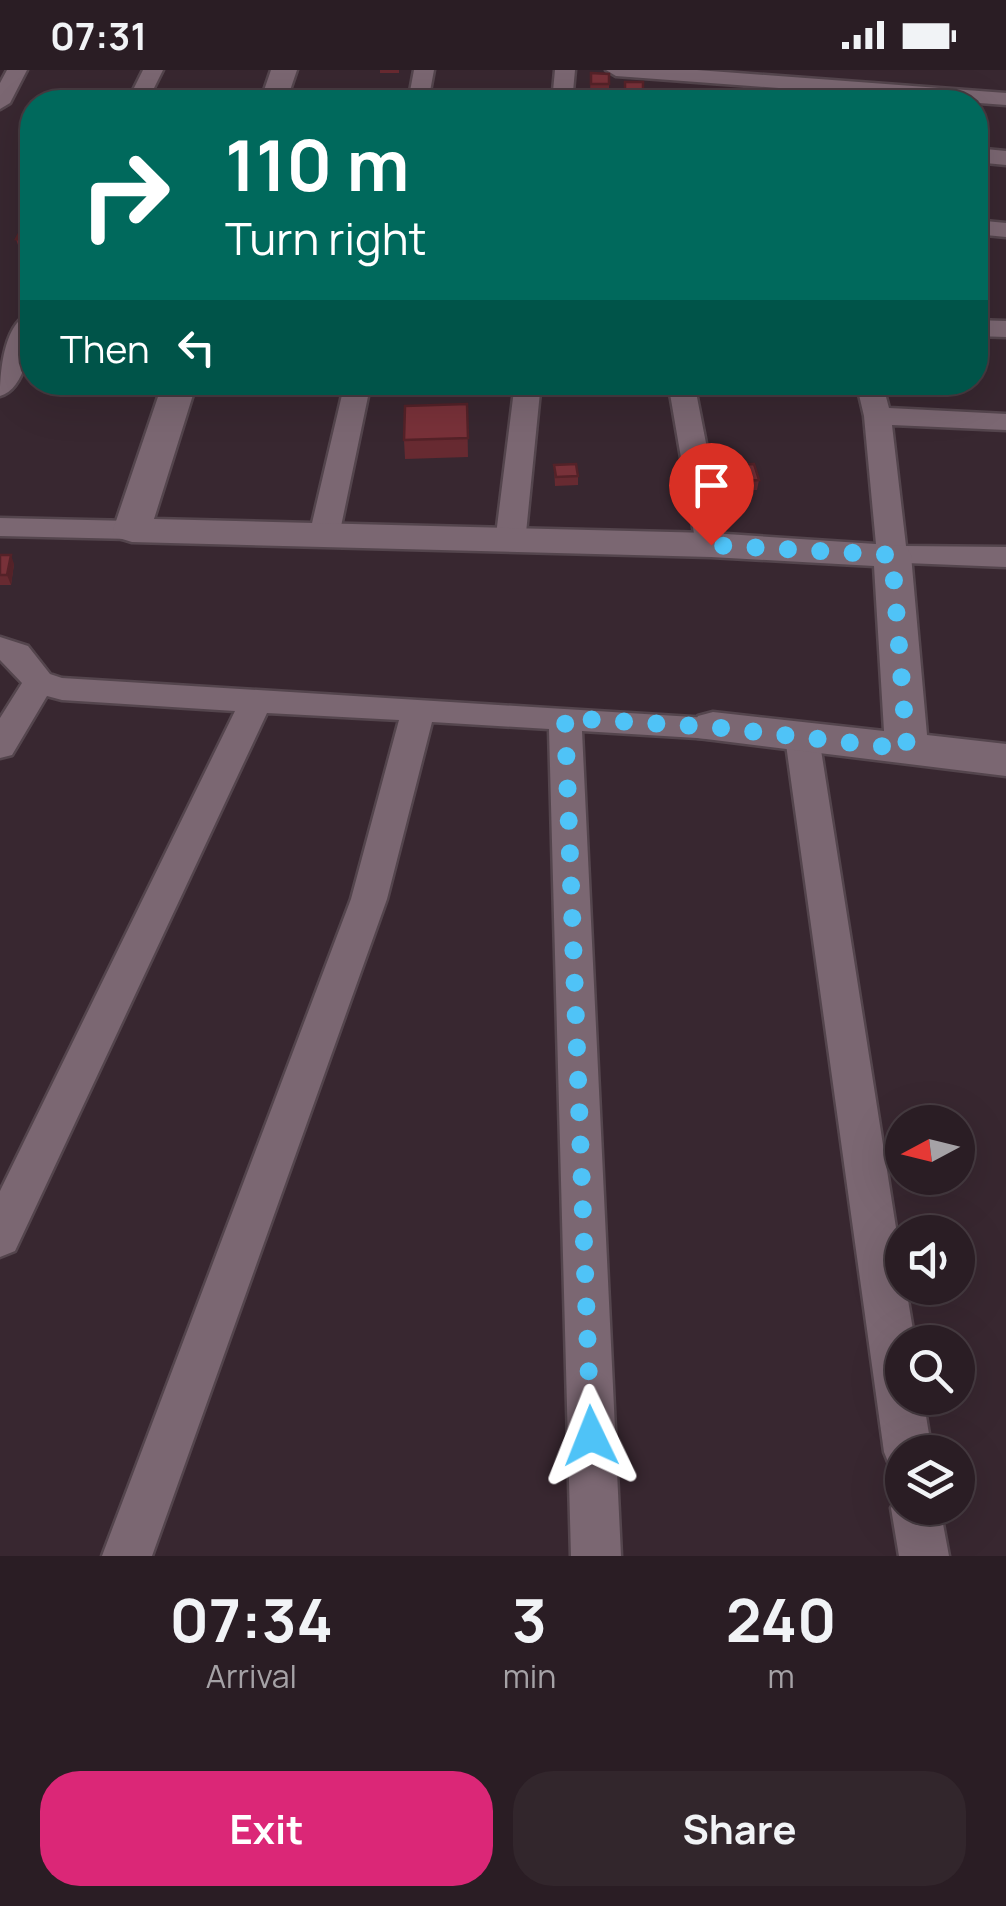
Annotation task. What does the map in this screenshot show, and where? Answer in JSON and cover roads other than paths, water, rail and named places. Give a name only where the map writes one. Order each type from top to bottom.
[{"type":"street","points":[[0,103],[17,70]]},
{"type":"street","points":[[616,70],[876,90]]},
{"type":"street","points":[[0,388],[20,346]]},
{"type":"street","points":[[132,530],[176,395]]},
{"type":"street","points":[[324,536],[355,395]]},
{"type":"street","points":[[510,542],[527,395]]},
{"type":"street","points":[[683,395],[711,545]]},
{"type":"street","points":[[872,395],[892,555],[907,749]]},
{"type":"street","points":[[877,416],[1006,422]]},
{"type":"street","points":[[0,527],[711,545],[1006,557]]},
{"type":"street","points":[[0,648],[17,654],[38,682],[62,688],[713,727],[1006,760]]},
{"type":"street","points":[[0,746],[38,682]]},
{"type":"street","points":[[0,1237],[257,700]]},
{"type":"street","points":[[127,1556],[369,899],[419,709]]},
{"type":"street","points":[[565,718],[596,1556]]},
{"type":"street","points":[[802,737],[905,1435]]},
{"type":"street","points":[[919,1525],[924,1556]]}]
